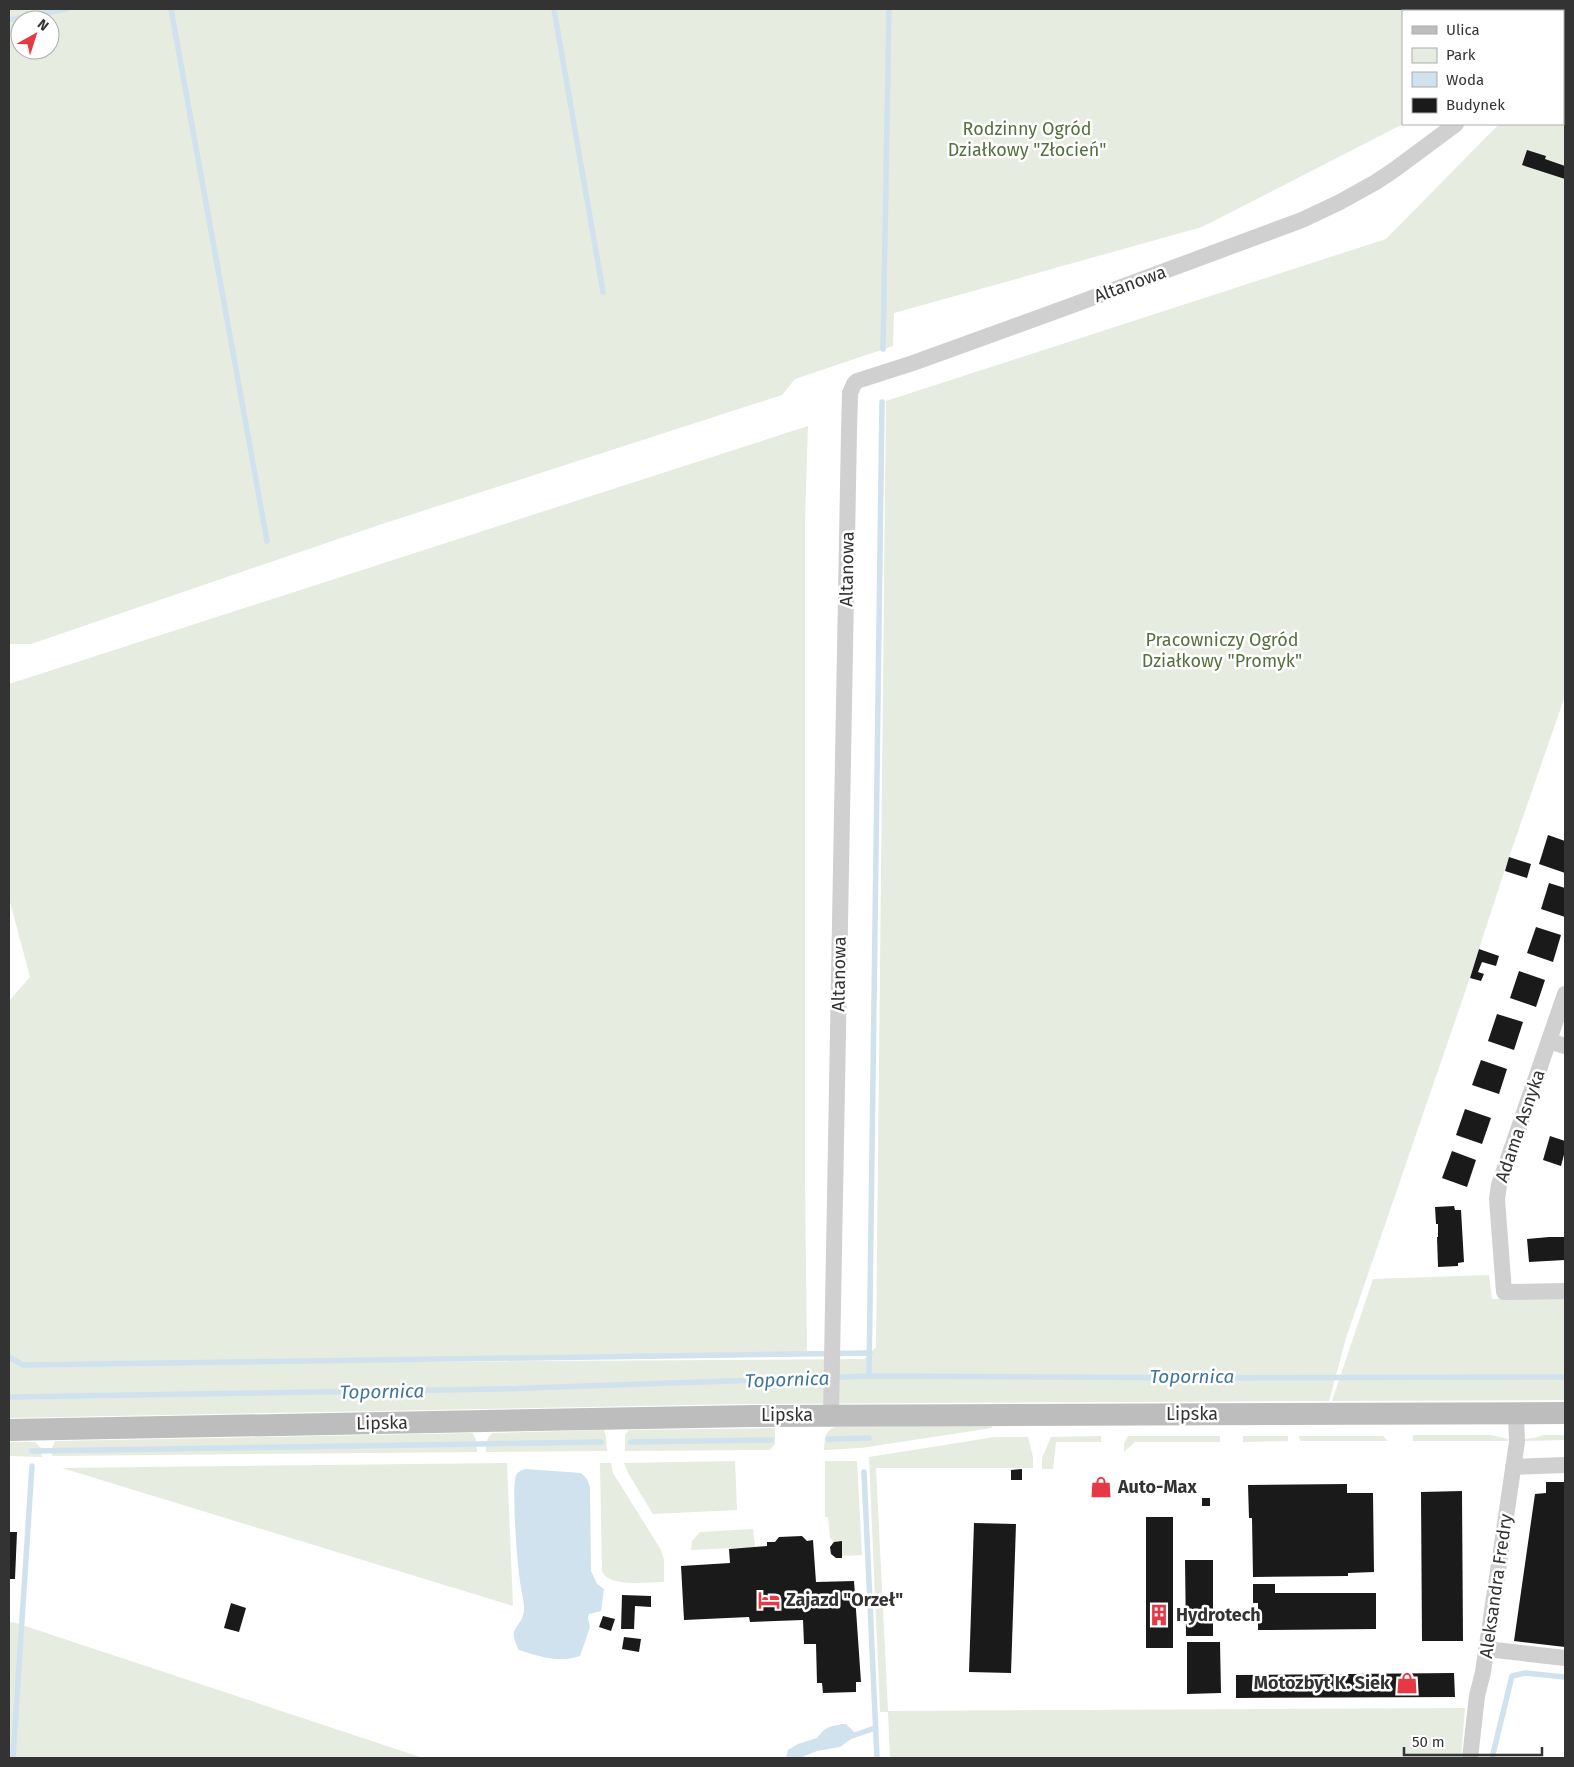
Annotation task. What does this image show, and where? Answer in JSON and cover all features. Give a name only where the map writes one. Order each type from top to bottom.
[{"type":"main road","name":"Lipska","points":[[9,1430],[831,1405],[1565,1413]]},
{"type":"street","name":"Altanowa","points":[[831,1405],[849,431],[850,393],[854,384],[857,381],[913,363],[1302,220],[1376,182],[1455,125]]},
{"type":"street","name":"Adama Asnyka","points":[[1565,994],[1557,1043],[1498,1191],[1497,1208],[1504,1292],[1565,1291]]},
{"type":"street","name":"Aleksandra Fredry","points":[[1470,1758],[1517,1442],[1516,1413]]},
{"type":"street","points":[[1513,1467],[1565,1465]]},
{"type":"street","points":[[1486,1649],[1565,1658]]},
{"type":"green space","name":"Rodzinny Ogród Działkowy \"Złocień\"","points":[[9,9],[1523,9],[1402,10],[1402,125],[1202,227],[894,313],[893,346],[795,379],[782,395],[379,525],[31,644],[9,644]]},
{"type":"green space","name":"Pracowniczy Ogród Działkowy \"Promyk\"","points":[[1565,42],[1565,696],[1346,1338],[1329,1401],[744,1404],[9,1418],[9,1001],[30,977],[9,898],[9,684],[808,426],[805,521],[805,1182],[807,1352],[105,1364],[864,1359],[876,1347],[886,401],[1386,239],[1498,125],[1564,125]]},
{"type":"green space","points":[[1489,1275],[1492,1299],[1565,1299],[1565,1400],[1332,1401],[1373,1279]]},
{"type":"green space","points":[[991,1425],[992,1428],[861,1448],[824,1450],[827,1433],[835,1427]]},
{"type":"green space","points":[[775,1428],[775,1444],[770,1450],[625,1451],[625,1435],[629,1430]]},
{"type":"green space","points":[[604,1430],[607,1451],[486,1452],[486,1444],[493,1433]]},
{"type":"green space","points":[[473,1433],[477,1452],[52,1456],[52,1448],[55,1441]]},
{"type":"green space","points":[[1413,1435],[1491,1435],[1508,1439],[1508,1441],[1413,1441]]},
{"type":"green space","points":[[1544,1435],[1565,1435],[1565,1440],[1525,1441],[1525,1439]]},
{"type":"green space","points":[[1101,1436],[1101,1442],[1056,1442],[1053,1469],[1042,1469],[1042,1458],[1051,1437]]},
{"type":"green space","points":[[1128,1436],[1220,1436],[1220,1442],[1135,1442],[1124,1452],[1124,1444]]},
{"type":"green space","points":[[1243,1436],[1288,1436],[1288,1441],[1243,1442]]},
{"type":"green space","points":[[1299,1436],[1383,1436],[1388,1441],[1300,1441]]},
{"type":"green space","points":[[995,1437],[1028,1437],[1033,1457],[1033,1468],[876,1468],[888,1711],[1465,1708],[1461,1758],[890,1758],[888,1712],[880,1712],[869,1457]]},
{"type":"green space","points":[[9,1442],[35,1442],[41,1448],[42,1457],[9,1456]]},
{"type":"green space","points":[[735,1461],[737,1510],[653,1514],[624,1463]]},
{"type":"green space","points":[[825,1461],[857,1461],[862,1555],[841,1556],[841,1542],[834,1542],[830,1538],[828,1517],[825,1517]]},
{"type":"green space","points":[[507,1463],[513,1606],[62,1468]]},
{"type":"green space","points":[[600,1463],[611,1463],[613,1473],[661,1550],[664,1560],[664,1582],[620,1582],[612,1580],[602,1571]]},
{"type":"green space","points":[[753,1529],[755,1547],[691,1550],[692,1541],[700,1532]]},
{"type":"green space","points":[[9,1622],[16,1623],[423,1758],[9,1758]]},
{"type":"water","points":[[525,1469],[581,1473],[587,1479],[590,1487],[591,1571],[597,1584],[604,1589],[601,1611],[589,1614],[590,1627],[580,1656],[564,1659],[542,1657],[519,1650],[515,1642],[514,1632],[524,1611],[524,1602],[517,1557],[514,1490],[517,1475]]},
{"type":"water","points":[[846,1724],[854,1732],[851,1739],[840,1747],[817,1751],[800,1758],[786,1758],[788,1750],[798,1744],[817,1738],[829,1727]]},
{"type":"building","points":[[1527,150],[1546,156],[1545,159],[1565,166],[1565,179],[1522,165]]},
{"type":"building","points":[[1548,835],[1565,841],[1565,873],[1539,864]]},
{"type":"building","points":[[1509,857],[1531,864],[1527,878],[1505,871]]},
{"type":"building","points":[[1549,883],[1565,888],[1565,917],[1541,909]]},
{"type":"building","points":[[1536,927],[1561,935],[1553,962],[1527,953]]},
{"type":"building","points":[[1479,949],[1499,956],[1496,966],[1482,962],[1478,972],[1484,974],[1481,981],[1470,978]]},
{"type":"building","points":[[1519,971],[1545,980],[1536,1007],[1510,998]]},
{"type":"building","points":[[1497,1014],[1523,1022],[1514,1050],[1488,1041]]},
{"type":"building","points":[[1481,1060],[1507,1069],[1499,1094],[1472,1085]]},
{"type":"building","points":[[1465,1109],[1491,1118],[1482,1144],[1456,1135]]},
{"type":"building","points":[[1550,1136],[1565,1141],[1565,1151],[1561,1166],[1543,1160]]},
{"type":"building","points":[[1452,1151],[1476,1160],[1467,1187],[1442,1178]]},
{"type":"building","points":[[1454,1206],[1455,1210],[1461,1210],[1464,1262],[1458,1263],[1458,1266],[1438,1267],[1438,1224],[1436,1224],[1435,1207]]},
{"type":"building","points":[[1565,1237],[1565,1260],[1529,1262],[1527,1239]]},
{"type":"building","points":[[1022,1469],[1022,1480],[1011,1480],[1011,1470]]},
{"type":"building","points":[[1546,1482],[1565,1482],[1565,1647],[1514,1641],[1535,1494],[1546,1493]]},
{"type":"building","points":[[1347,1484],[1347,1493],[1373,1493],[1374,1572],[1348,1573],[1348,1576],[1253,1577],[1252,1518],[1249,1518],[1248,1485]]},
{"type":"building","points":[[1462,1491],[1463,1641],[1422,1641],[1421,1492]]},
{"type":"building","points":[[1202,1498],[1210,1498],[1210,1506],[1202,1506]]},
{"type":"building","points":[[1146,1517],[1173,1517],[1173,1648],[1146,1648]]},
{"type":"building","points":[[974,1523],[1016,1524],[1011,1673],[969,1672]]},
{"type":"building","points":[[9,1532],[17,1532],[15,1579],[9,1579]]},
{"type":"building","name":"Zajazd \"Orzeł\"","points":[[802,1536],[807,1541],[813,1540],[816,1582],[854,1581],[861,1682],[856,1682],[856,1692],[823,1693],[822,1683],[817,1683],[816,1644],[804,1644],[803,1620],[750,1622],[749,1617],[684,1620],[681,1566],[730,1563],[729,1549],[767,1546],[767,1542],[775,1542],[779,1537]]},
{"type":"building","points":[[842,1541],[842,1558],[836,1558],[831,1554],[830,1547],[834,1542]]},
{"type":"building","points":[[1185,1560],[1213,1560],[1213,1636],[1186,1636]]},
{"type":"building","points":[[1253,1584],[1275,1584],[1275,1593],[1376,1593],[1376,1629],[1258,1630],[1258,1603],[1253,1603]]},
{"type":"building","points":[[622,1595],[651,1596],[651,1607],[635,1606],[634,1629],[621,1629]]},
{"type":"building","points":[[231,1603],[246,1608],[239,1632],[224,1628]]},
{"type":"building","points":[[603,1616],[615,1619],[611,1631],[599,1627]]},
{"type":"building","points":[[624,1637],[641,1639],[639,1652],[622,1649]]},
{"type":"building","points":[[1187,1642],[1220,1642],[1221,1693],[1187,1694]]},
{"type":"building","points":[[1454,1673],[1455,1697],[1236,1698],[1236,1675]]},
{"type":"waterway","points":[[9,20],[66,9]]},
{"type":"waterway","points":[[171,9],[267,541]]},
{"type":"waterway","points":[[554,9],[603,292]]},
{"type":"waterway","points":[[883,349],[889,9]]},
{"type":"waterway","points":[[869,1376],[882,402]]},
{"type":"waterway","points":[[9,1357],[23,1365],[870,1353]]},
{"type":"waterway","name":"Topornica","points":[[9,1397],[498,1389],[869,1376],[1565,1377]]},
{"type":"waterway","points":[[828,1439],[869,1438]]},
{"type":"waterway","points":[[631,1442],[771,1440]]},
{"type":"waterway","points":[[32,1451],[601,1442]]},
{"type":"waterway","points":[[13,1758],[32,1466]]},
{"type":"waterway","points":[[864,1472],[877,1758]]},
{"type":"waterway","points":[[1492,1758],[1512,1676],[1525,1673],[1565,1677]]},
{"type":"waterway","points":[[846,1738],[875,1728]]},
{"type":"place","name":"Auto-Max","points":[[1101,1487]]},
{"type":"place","name":"Zajazd \"Orzeł\"","points":[[769,1600]]},
{"type":"place","name":"Hydrotech","points":[[1159,1615]]},
{"type":"place","name":"Motozbyt K. Siek","points":[[1407,1683]]}]
